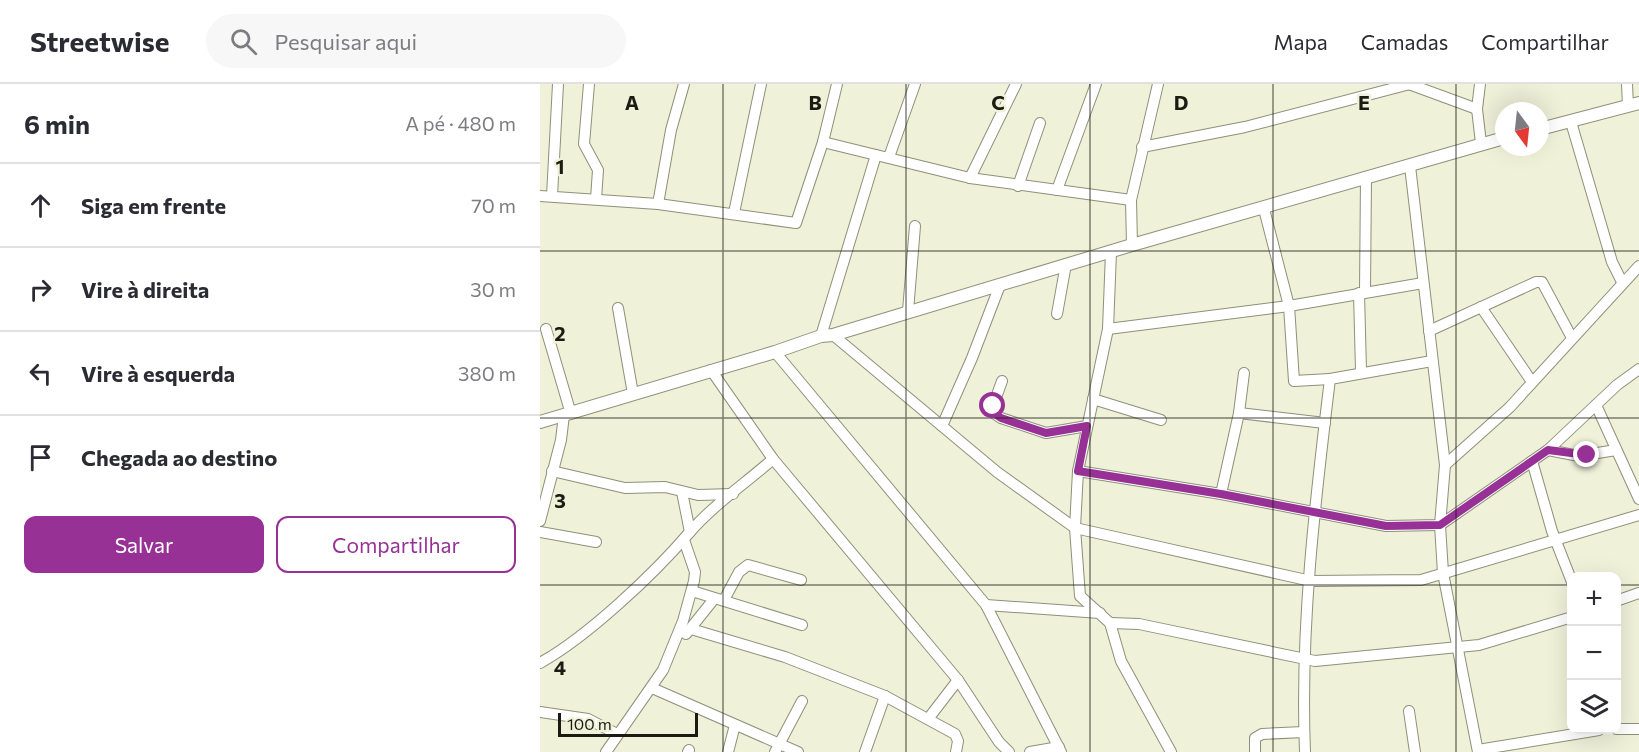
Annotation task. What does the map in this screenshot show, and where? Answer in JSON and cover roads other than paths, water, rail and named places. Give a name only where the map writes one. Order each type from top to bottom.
[{"type":"street","points":[[552,196],[558,84]]},
{"type":"street","points":[[589,84],[584,144],[598,170],[596,199]]},
{"type":"street","points":[[658,204],[671,130],[684,84]]},
{"type":"street","points":[[734,213],[761,84]]},
{"type":"street","points":[[540,196],[658,204],[796,223],[823,142],[837,84]]},
{"type":"street","points":[[889,157],[915,84]]},
{"type":"street","points":[[970,178],[1016,84]]},
{"type":"street","points":[[1057,190],[1096,84]]},
{"type":"street","points":[[1132,245],[1131,200],[1158,84]]},
{"type":"street","points":[[1142,147],[1245,127],[1409,84],[1477,109]]},
{"type":"street","points":[[1480,84],[1477,109],[1481,144]]},
{"type":"street","points":[[1549,127],[1634,104],[1627,84]]},
{"type":"street","points":[[1570,122],[1612,262],[1622,282]]},
{"type":"street","points":[[1018,186],[1041,123]]},
{"type":"street","points":[[540,422],[1066,264],[1264,209],[1495,140]]},
{"type":"street","points":[[823,142],[970,178],[1131,200]]},
{"type":"street","points":[[827,336],[876,155]]},
{"type":"street","points":[[1410,166],[1445,465],[1440,525],[1443,573],[1460,648],[1478,751],[1572,734]]},
{"type":"street","points":[[1361,371],[1366,177]]},
{"type":"street","points":[[1264,209],[1289,306],[1294,381],[1330,379],[1361,371],[1432,361]]},
{"type":"street","points":[[908,311],[915,226]]},
{"type":"street","points":[[1111,252],[1108,329],[1078,471],[1075,528],[1080,596],[1110,623],[1121,661],[1171,752]]},
{"type":"street","points":[[1057,314],[1066,264]]},
{"type":"street","points":[[1445,465],[1510,407],[1622,282],[1639,267]]},
{"type":"street","points":[[1429,331],[1536,282],[1542,282],[1572,338]]},
{"type":"street","points":[[1108,329],[1289,306],[1423,283]]},
{"type":"street","points":[[942,426],[972,358],[1000,285]]},
{"type":"street","points":[[1481,307],[1532,382]]},
{"type":"street","points":[[618,308],[633,394]]},
{"type":"street","points":[[540,522],[567,414],[546,329]]},
{"type":"street","points":[[827,336],[997,472],[1075,528],[1311,581],[1421,580],[1639,515]]},
{"type":"street","points":[[775,352],[986,605],[1060,749],[1030,752]]},
{"type":"street","points":[[1078,471],[1221,494],[1386,526],[1440,525],[1548,450],[1639,369]]},
{"type":"street","points":[[711,370],[773,459],[958,680],[999,742],[1009,752]]},
{"type":"street","points":[[1221,494],[1239,413],[1244,373]]},
{"type":"street","points":[[1305,752],[1305,660],[1315,512],[1330,379]]},
{"type":"street","points":[[1002,381],[993,406],[995,414],[1001,418],[1046,433],[1087,426]]},
{"type":"street","points":[[1093,399],[1161,420]]},
{"type":"street","points":[[1596,405],[1639,499]]},
{"type":"street","points":[[1239,413],[1325,423]]},
{"type":"street","points":[[1548,450],[1579,456],[1616,450]]},
{"type":"street","points":[[540,663],[563,650],[773,459]]},
{"type":"street","points":[[1532,461],[1555,541],[1568,572]]},
{"type":"street","points":[[552,471],[617,487],[664,487],[698,495],[733,494]]},
{"type":"street","points":[[606,752],[652,687],[673,647],[692,591],[695,572],[687,536],[682,492]]},
{"type":"street","points":[[540,532],[596,543]]},
{"type":"street","points":[[673,647],[719,600],[739,573],[748,565],[801,580]]},
{"type":"street","points":[[692,591],[802,625]]},
{"type":"street","points":[[1621,600],[1639,594]]},
{"type":"street","points":[[986,605],[1100,613]]},
{"type":"street","points":[[1110,623],[1139,624],[1305,660],[1335,661],[1460,648],[1529,632],[1567,619]]},
{"type":"street","points":[[691,629],[785,657],[885,696],[955,734],[958,741],[956,752]]},
{"type":"street","points":[[928,719],[958,680]]},
{"type":"street","points":[[652,687],[735,725],[777,748],[798,752]]},
{"type":"street","points":[[865,752],[885,696]]},
{"type":"street","points":[[777,748],[802,700]]},
{"type":"street","points":[[1409,711],[1415,752]]},
{"type":"street","points":[[540,712],[588,719],[617,734]]},
{"type":"street","points":[[728,752],[735,725]]},
{"type":"street","points":[[1621,729],[1639,729]]},
{"type":"street","points":[[1255,752],[1255,738],[1262,734],[1304,732]]}]
